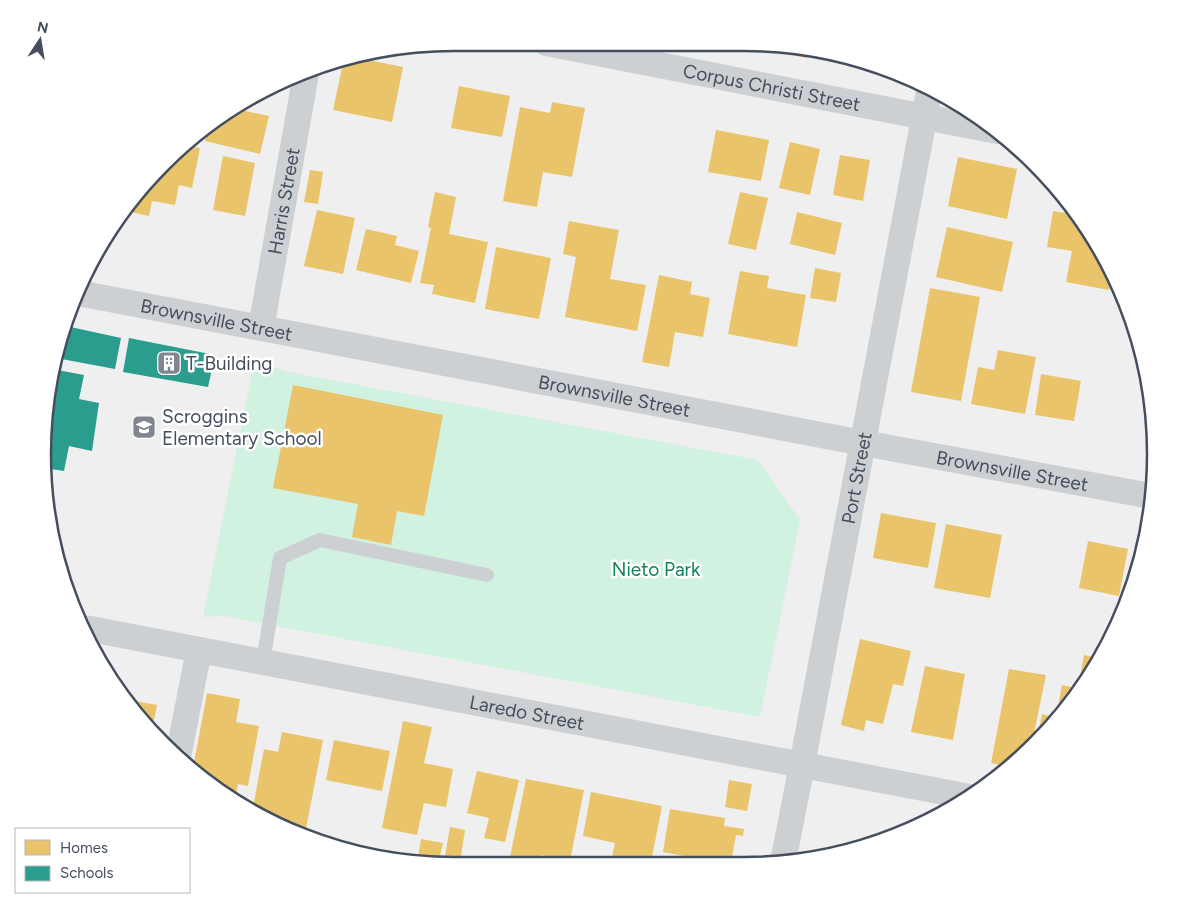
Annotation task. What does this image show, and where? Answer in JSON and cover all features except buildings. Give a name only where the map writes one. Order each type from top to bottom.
[{"type":"street","name":"Corpus Christi Street","points":[[586,51],[982,129]]},
{"type":"street","name":"Harris Street","points":[[262,328],[305,80]]},
{"type":"street","name":"Port Street","points":[[784,854],[928,96]]},
{"type":"street","name":"Brownsville Street","points":[[85,294],[1144,495]]},
{"type":"street","name":"Laredo Street","points":[[92,629],[958,795]]},
{"type":"street","points":[[180,749],[199,650]]},
{"type":"lane","points":[[263,662],[280,558],[320,540],[487,575]]},
{"type":"green space","name":"Nieto Park","points":[[255,358],[284,371],[758,460],[800,520],[760,717],[224,616],[203,617]]},
{"type":"place","name":"T-Building","points":[[169,363]]},
{"type":"place","name":"Scroggins Elementary School","points":[[144,427]]}]
